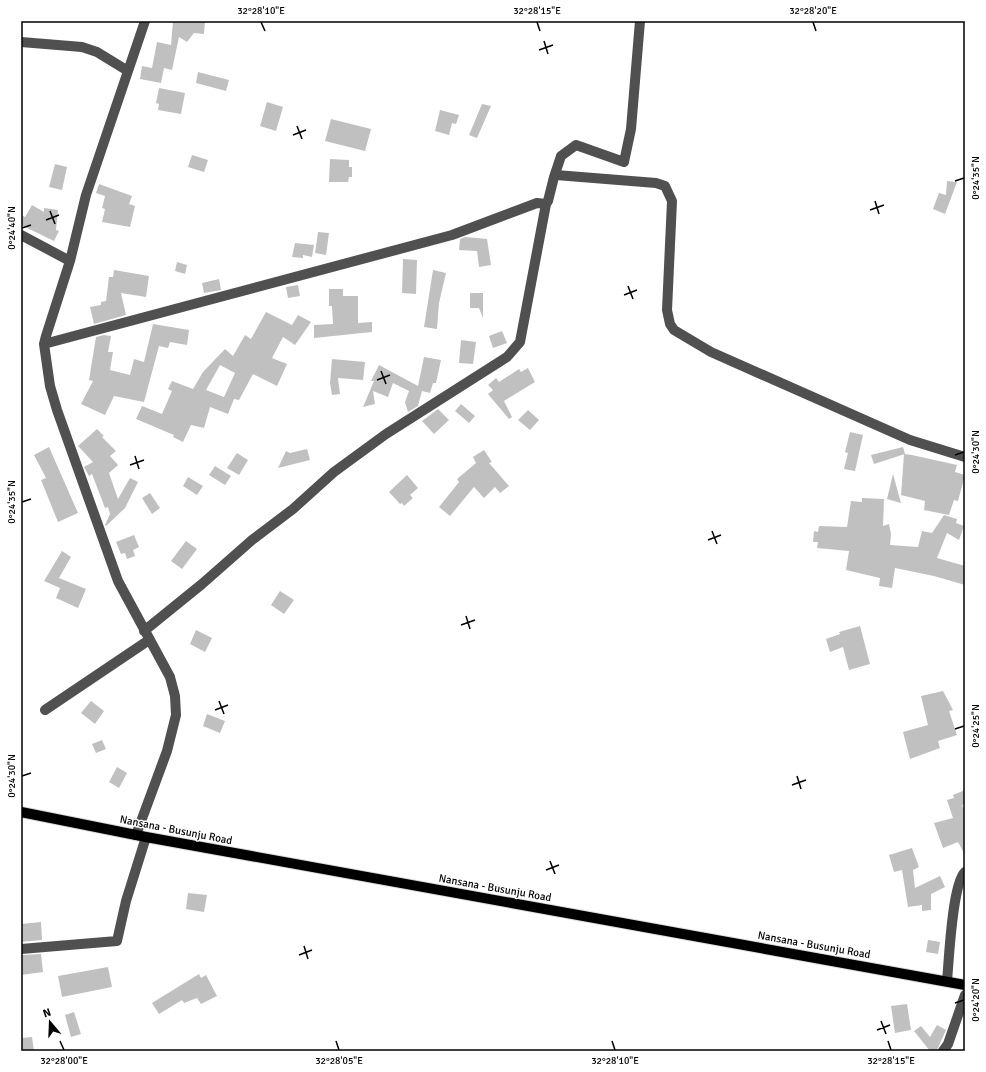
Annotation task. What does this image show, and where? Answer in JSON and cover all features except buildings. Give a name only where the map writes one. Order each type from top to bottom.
[{"type":"main road","name":"Nansana - Busunju Road","points":[[21,812],[146,837],[965,985]]},
{"type":"street","points":[[136,835],[167,750],[176,715],[175,696],[170,677],[118,581],[57,410],[50,386],[44,344],[70,261],[86,195],[145,21]]},
{"type":"street","points":[[45,710],[146,635],[252,540],[294,509],[334,472],[386,434],[507,357],[520,342],[546,204],[561,156],[576,145],[624,162],[631,129],[640,21]]},
{"type":"street","points":[[21,42],[82,48],[97,52],[128,71]]},
{"type":"street","points":[[554,177],[561,174],[656,183],[665,186],[672,201],[667,310],[670,324],[674,330],[711,352],[910,440],[965,457]]},
{"type":"street","points":[[44,344],[452,235],[537,203],[546,204]]},
{"type":"street","points":[[21,236],[70,261]]},
{"type":"street","points":[[21,948],[117,941],[126,901],[146,837]]},
{"type":"street","points":[[947,981],[954,905],[958,887],[965,872]]},
{"type":"street","points":[[943,1051],[948,1044],[965,995]]}]
